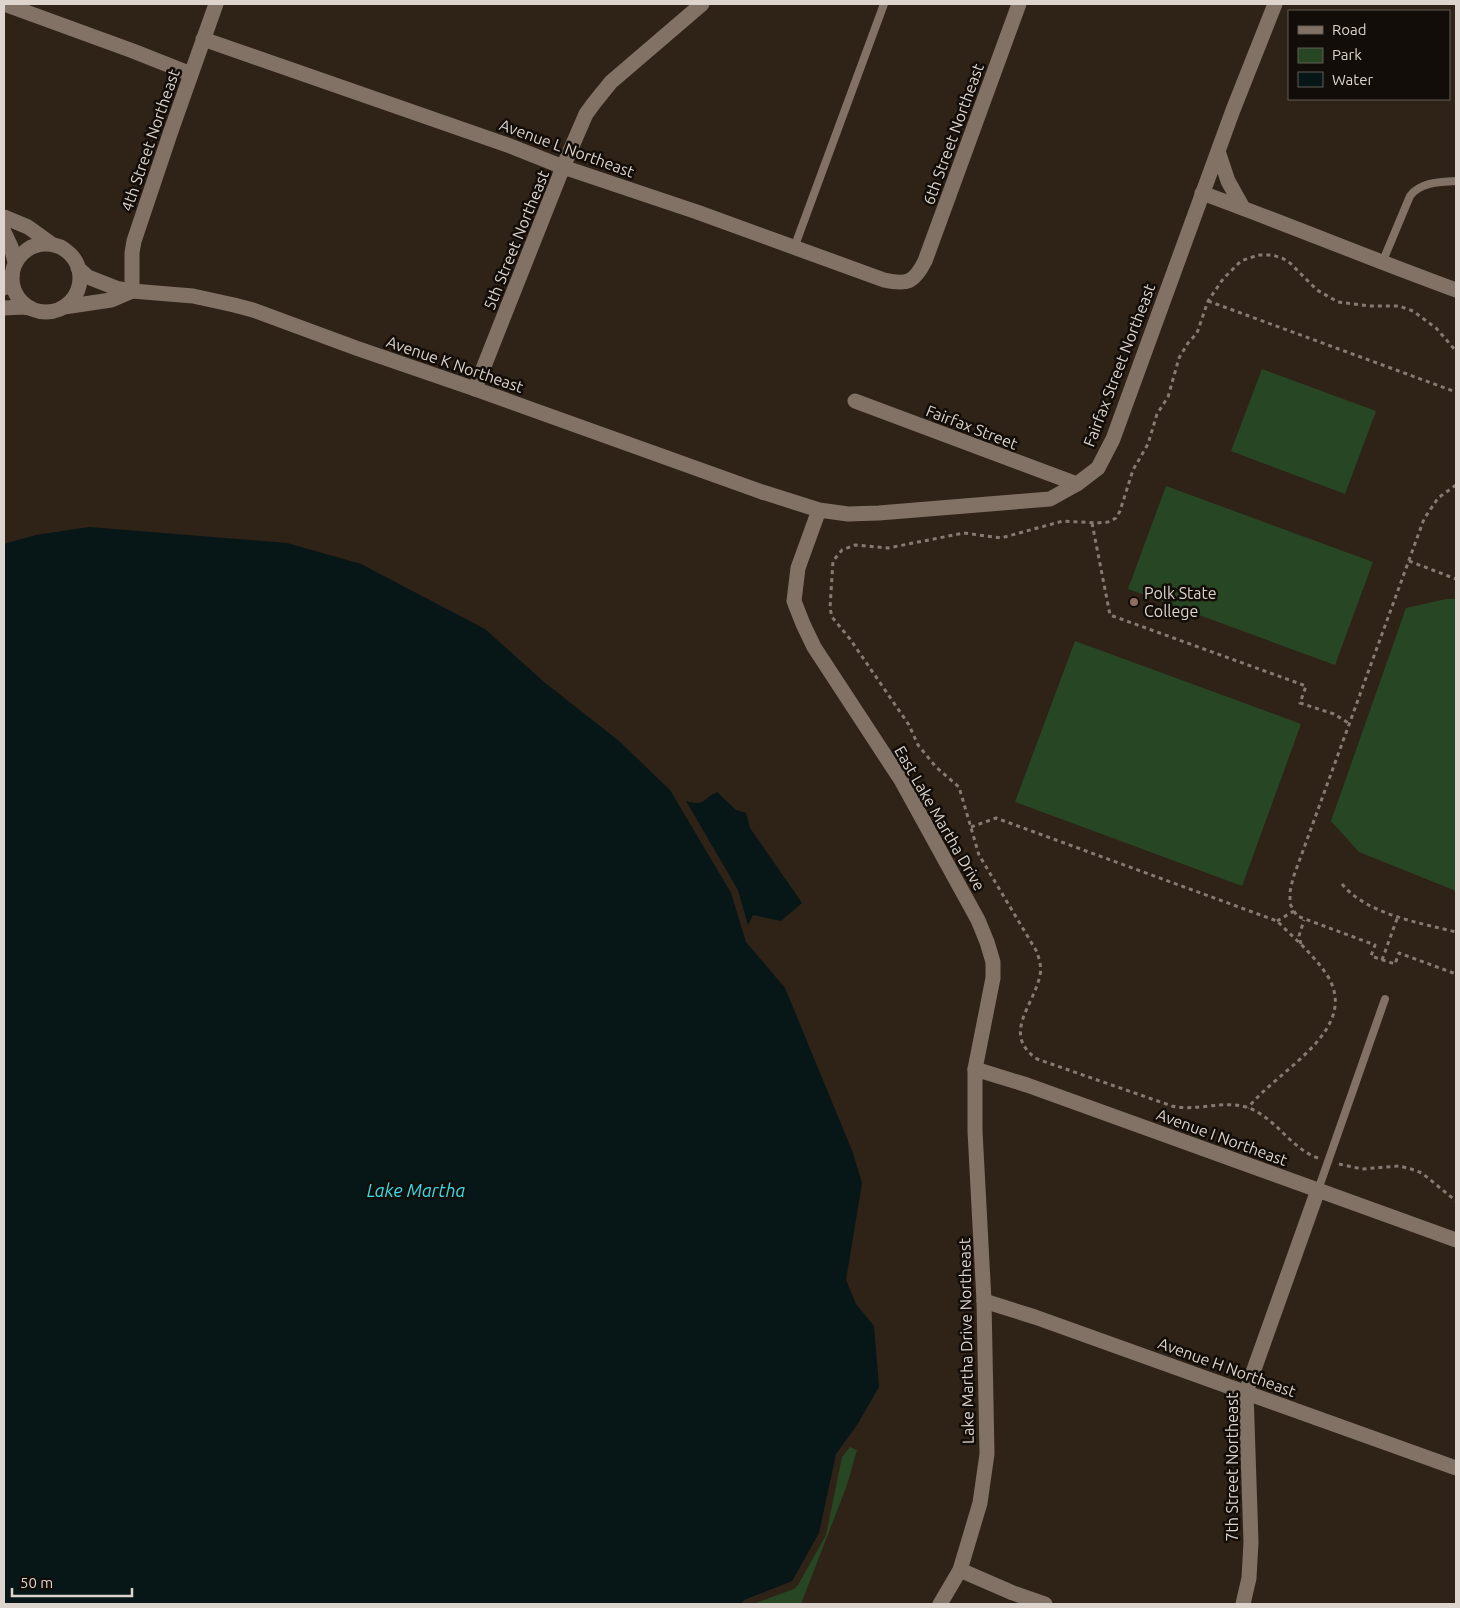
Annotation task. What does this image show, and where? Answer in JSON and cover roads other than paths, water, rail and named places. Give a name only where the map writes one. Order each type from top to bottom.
[{"type":"street","points":[[4,4],[191,74]]},
{"type":"street","name":"4th Street Northeast","points":[[132,291],[132,253],[134,241],[216,4]]},
{"type":"street","name":"5th Street Northeast","points":[[475,389],[586,114],[612,82],[702,4]]},
{"type":"street","name":"6th Street Northeast","points":[[918,275],[1019,4]]},
{"type":"street","name":"Fairfax Street Northeast","points":[[762,492],[819,510],[848,514],[879,513],[1050,499],[1077,484],[1098,468],[1113,439],[1202,193],[1275,4]]},
{"type":"street","name":"Avenue L Northeast","points":[[203,39],[492,139],[563,168],[688,209],[897,283],[909,282],[918,275]]},
{"type":"street","points":[[1218,151],[1228,181],[1244,208]]},
{"type":"street","points":[[1202,193],[1456,290]]},
{"type":"street","points":[[4,217],[28,226],[53,245],[69,253],[78,268],[80,277],[76,294],[64,307],[47,312],[30,308],[4,308]]},
{"type":"street","points":[[4,232],[11,247],[10,275],[13,288],[17,296],[30,308]]},
{"type":"street","points":[[10,275],[20,255],[35,245],[53,245]]},
{"type":"street","name":"Avenue K Northeast","points":[[78,268],[88,277],[97,281],[132,291],[192,296],[234,304],[762,492]]},
{"type":"street","name":"Avenue K Northeast","points":[[64,307],[111,300],[132,291]]},
{"type":"street","name":"Fairfax Street","points":[[855,401],[1077,484]]},
{"type":"street","name":"East Lake Martha Drive","points":[[819,510],[798,568],[794,600],[814,647],[900,780],[965,894],[987,942],[993,962],[993,978],[976,1069]]},
{"type":"street","name":"Avenue I Northeast","points":[[976,1069],[1027,1085],[1456,1240]]},
{"type":"street","name":"Lake Martha Drive Northeast","points":[[940,1604],[960,1570],[980,1503],[987,1454],[984,1301],[975,1131],[976,1069]]},
{"type":"street","name":"7th Street Northeast","points":[[1243,1604],[1249,1578],[1251,1542],[1246,1392],[1318,1190]]},
{"type":"street","name":"Avenue H Northeast","points":[[984,1301],[1035,1317],[1456,1468]]},
{"type":"street","points":[[960,1570],[1013,1593],[1045,1604]]},
{"type":"lane","points":[[794,248],[884,4]]},
{"type":"lane","points":[[1382,263],[1410,196],[1415,189],[1440,182],[1456,181]]},
{"type":"lane","points":[[1318,1190],[1385,999]]},
{"type":"water","name":"Lake Martha","points":[[89,527],[287,543],[361,564],[485,629],[544,682],[619,741],[670,790],[731,893],[746,942],[785,988],[853,1153],[862,1183],[846,1280],[856,1304],[874,1326],[879,1387],[857,1425],[836,1454],[819,1533],[792,1581],[744,1600],[741,1604],[4,1604],[4,544],[36,535]]},
{"type":"water","points":[[717,792],[736,810],[746,813],[750,828],[802,903],[781,921],[753,915],[748,925],[738,890],[686,801],[700,803]]},
{"type":"place","name":"Polk State College","points":[[1134,602]]}]
